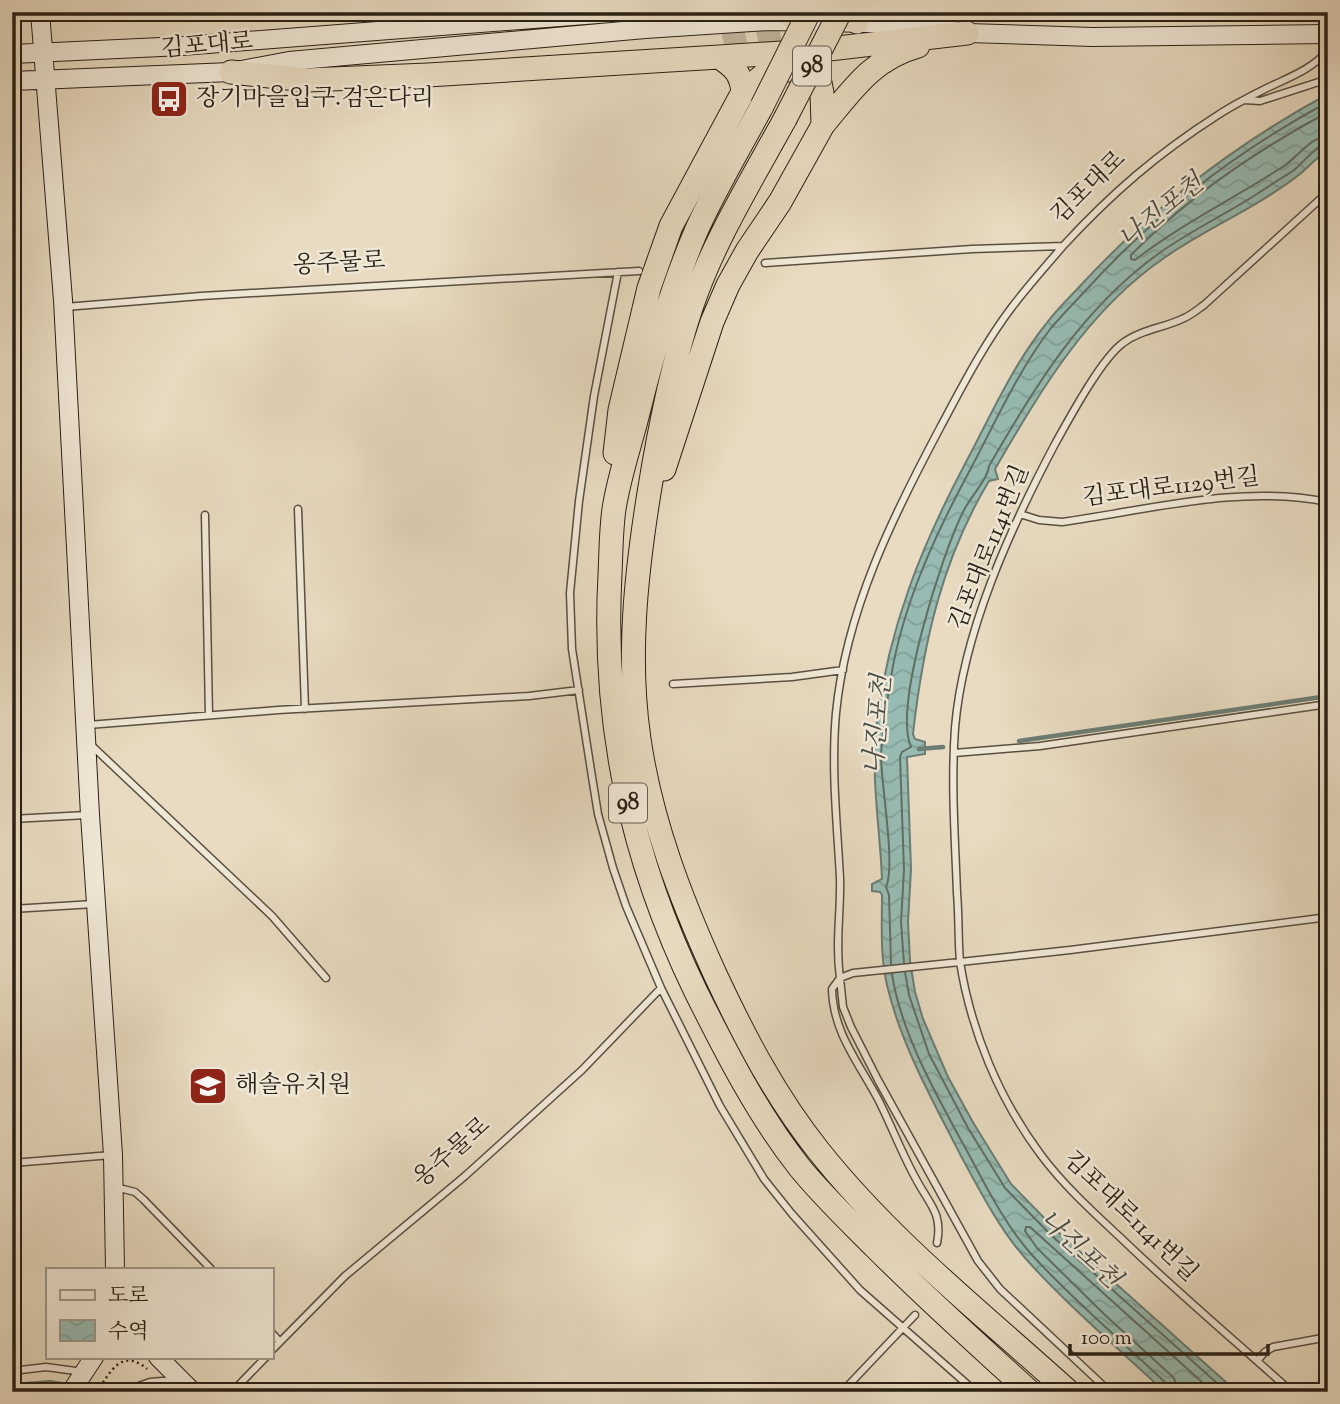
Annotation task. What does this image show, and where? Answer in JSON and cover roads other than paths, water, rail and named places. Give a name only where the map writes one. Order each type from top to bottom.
[{"type":"highway","points":[[798,15],[812,51],[822,93],[823,125]]},
{"type":"highway","name":"98","points":[[798,15],[762,106],[698,227],[671,297],[648,370],[614,509],[608,622],[609,682],[617,747],[636,839],[660,910],[684,967],[752,1097],[799,1167],[906,1278],[1030,1392]]},
{"type":"highway","name":"98","points":[[847,16],[743,195],[691,307],[660,426],[643,535],[635,603],[633,668],[639,739],[656,821],[673,877],[740,1028],[762,1069],[795,1120],[853,1191],[902,1240],[1069,1392]]},
{"type":"highway","points":[[230,72],[307,80],[428,75],[722,50],[812,51],[967,33]]},
{"type":"highway","points":[[643,535],[712,322],[747,251],[780,202],[823,125],[878,63],[901,51],[967,33]]},
{"type":"highway","points":[[722,50],[742,79],[743,92]]},
{"type":"highway","points":[[614,509],[615,451],[620,410],[649,288],[671,226],[743,92],[765,74],[794,70],[806,75],[822,93]]},
{"type":"main road","points":[[40,12],[63,307],[90,815],[113,1155],[115,1268]]},
{"type":"main road","name":"김포대로","points":[[12,54],[182,46],[624,12]]},
{"type":"main road","name":"김포대로","points":[[12,81],[230,72],[289,61],[631,30],[769,21],[798,15],[847,16],[967,33],[1158,38],[1328,34]]},
{"type":"main road","points":[[159,1358],[187,1385]]},
{"type":"lane","name":"김포대로","points":[[765,263],[971,249],[1063,246],[1100,206],[1132,177],[1187,136],[1242,100],[1308,68],[1328,50]]},
{"type":"lane","points":[[1242,100],[1260,101],[1328,79]]},
{"type":"lane","name":"김포대로1141번길","points":[[1292,1392],[1214,1325],[1055,1174],[1012,1111],[981,1043],[965,996],[960,962],[951,785],[959,703],[971,646],[1020,514],[1078,404],[1122,344],[1137,334],[1182,319],[1204,305],[1328,192]]},
{"type":"lane","points":[[1063,246],[1011,308],[963,385],[909,485],[864,588],[843,670],[836,711],[833,789],[840,879],[836,950],[843,1007],[851,1027],[978,1261],[1000,1289],[1110,1392]]},
{"type":"lane","name":"옹주물로","points":[[63,307],[201,296],[639,271]]},
{"type":"lane","points":[[618,272],[594,396],[572,562],[570,625],[604,840],[626,906],[661,988],[720,1107],[764,1179],[826,1253],[902,1329],[976,1392]]},
{"type":"lane","name":"김포대로1129번길","points":[[1020,514],[1039,520],[1062,522],[1251,495],[1294,496],[1328,502]]},
{"type":"lane","points":[[298,509],[305,709]]},
{"type":"lane","points":[[205,514],[209,715]]},
{"type":"lane","points":[[673,684],[792,677],[843,670]]},
{"type":"lane","points":[[86,733],[209,715],[529,696],[579,690]]},
{"type":"lane","points":[[954,753],[1040,746],[1328,704]]},
{"type":"lane","points":[[86,733],[272,916],[327,978]]},
{"type":"lane","points":[[12,820],[90,815]]},
{"type":"lane","points":[[12,909],[98,904]]},
{"type":"lane","points":[[937,1243],[939,1222],[935,1212],[916,1181],[880,1103],[844,1043],[838,1027],[832,1006],[832,989],[840,978],[853,974],[1122,944],[1328,917]]},
{"type":"lane","name":"옹주물로","points":[[273,1349],[345,1276],[465,1176],[556,1094],[661,988]]},
{"type":"lane","points":[[12,1163],[113,1155]]},
{"type":"lane","points":[[114,1187],[135,1192],[210,1268]]},
{"type":"lane","points":[[842,1392],[915,1315]]},
{"type":"lane","points":[[273,1334],[281,1342]]},
{"type":"lane","points":[[1257,1361],[1273,1347],[1328,1337]]},
{"type":"lane","points":[[232,1392],[265,1358]]},
{"type":"lane","points":[[12,1371],[46,1367],[83,1375]]},
{"type":"lane","points":[[133,1390],[160,1381],[187,1385]]},
{"type":"water","name":"나진포천","points":[[1328,94],[1328,149],[1284,186],[1180,247],[1137,279],[1089,327],[1048,381],[995,469],[998,479],[989,481],[947,572],[929,635],[917,700],[913,734],[915,739],[925,742],[925,754],[907,757],[911,869],[908,922],[910,961],[923,1019],[948,1077],[1011,1184],[1057,1231],[1237,1392],[1165,1392],[1059,1294],[1017,1248],[976,1183],[909,1051],[893,1007],[883,963],[882,895],[872,891],[872,884],[882,879],[875,780],[877,721],[890,652],[922,555],[950,493],[994,408],[1034,340],[1109,256],[1166,203],[1260,134]]},
{"type":"water","points":[[50,1381],[120,1392],[12,1392],[12,1384]]},
{"type":"waterway","points":[[1019,741],[1328,696]]},
{"type":"waterway","points":[[919,749],[943,747]]},
{"type":"tunnel","points":[[724,44],[816,22]]},
{"type":"place","name":"장기마을입구.검은다리","points":[[169,99]]},
{"type":"place","name":"해솔유치원","points":[[208,1086]]}]
